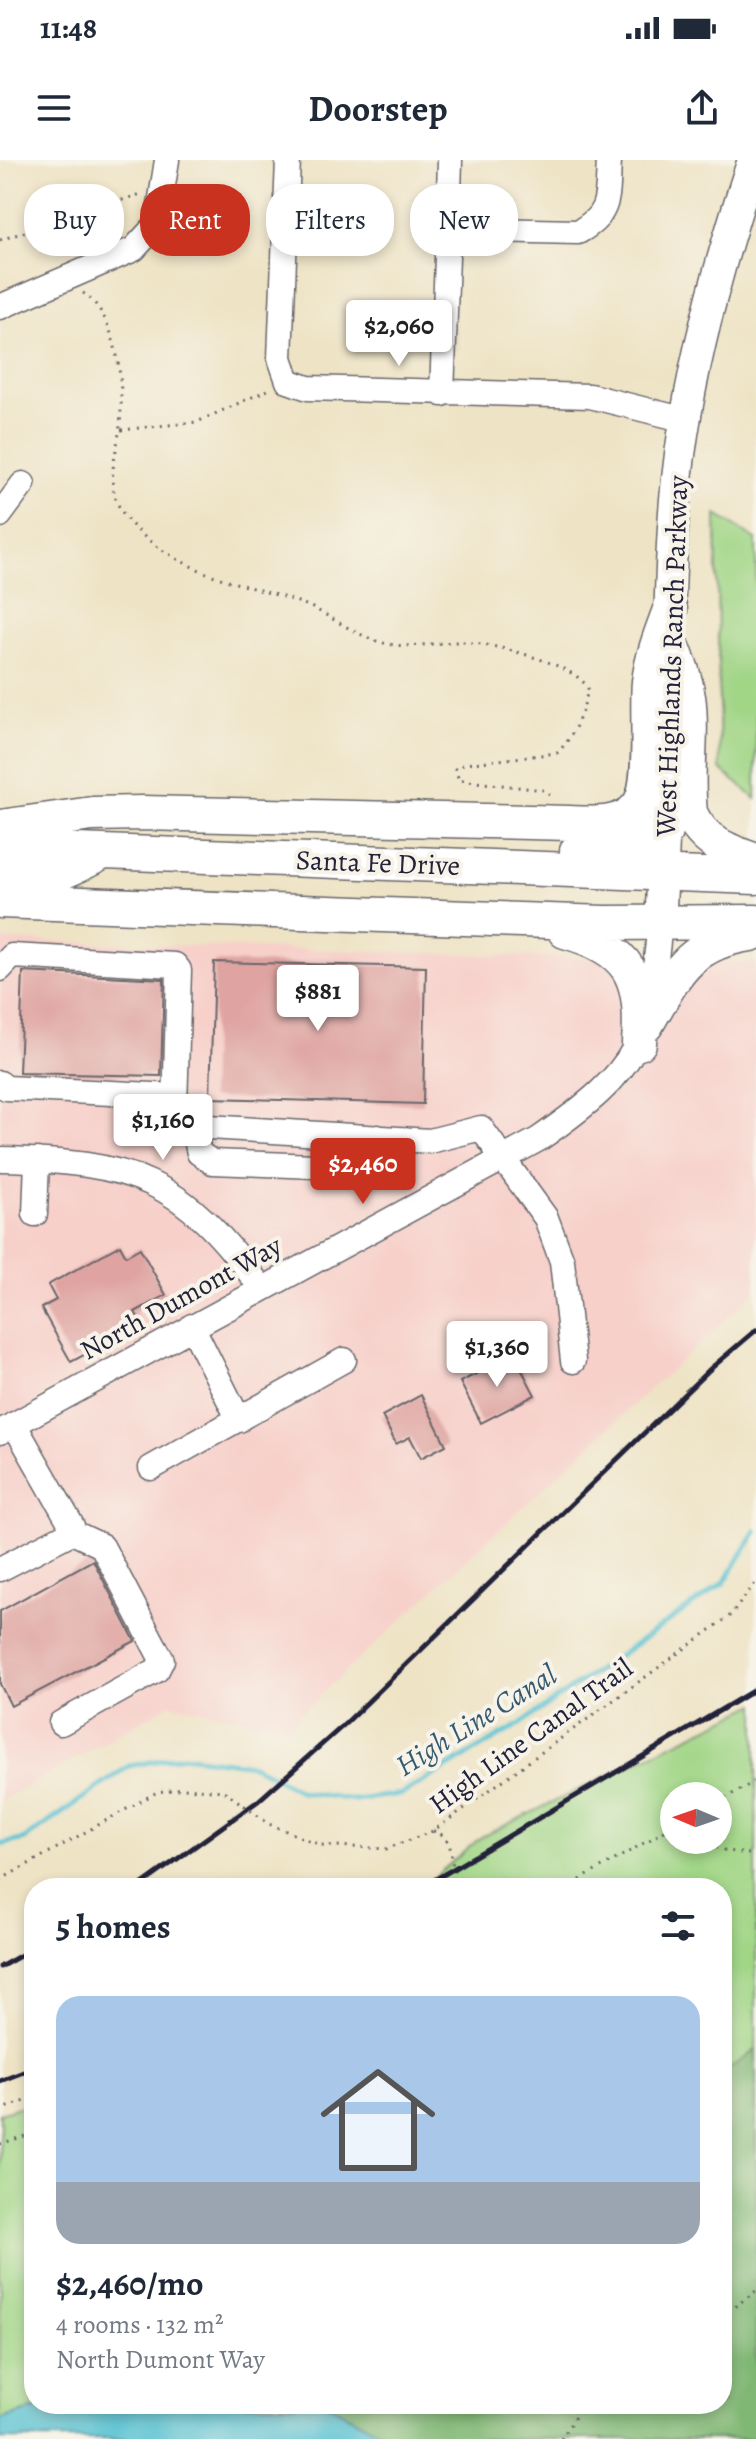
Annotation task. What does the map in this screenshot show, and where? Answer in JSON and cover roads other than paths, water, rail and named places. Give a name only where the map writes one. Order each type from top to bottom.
[{"type":"highway","points":[[0,827],[92,814],[142,813],[570,823],[616,821],[634,811],[644,795],[649,681],[656,646],[670,625]]},
{"type":"highway","points":[[670,625],[685,670],[692,710],[690,813],[697,827],[713,843],[756,861]]},
{"type":"highway","points":[[0,881],[58,876],[142,833],[593,852],[612,851],[665,832]]},
{"type":"highway","name":"Santa Fe Drive","points":[[0,848],[98,855],[756,877]]},
{"type":"highway","name":"Santa Fe Drive","points":[[0,901],[522,919],[756,922]]},
{"type":"highway","points":[[522,919],[597,940],[623,960],[638,989],[642,1034]]},
{"type":"highway","points":[[642,1034],[674,976],[691,957],[720,941],[756,933]]},
{"type":"main road","name":"West Highlands Ranch Parkway","points":[[660,922],[673,525],[686,420],[710,304],[753,160]]},
{"type":"street","points":[[0,307],[134,249],[157,224],[167,160]]},
{"type":"street","points":[[288,160],[280,358],[288,381],[308,388],[590,396],[686,420]]},
{"type":"street","points":[[449,184],[450,160]]},
{"type":"street","points":[[518,231],[578,232],[594,224],[607,207],[609,160]]},
{"type":"street","points":[[442,394],[447,256]]},
{"type":"street","points":[[0,515],[23,484]]},
{"type":"street","name":"North Dumont Way","points":[[7,1428],[539,1139],[587,1106],[611,1083],[642,1034],[660,922]]},
{"type":"street","points":[[0,969],[12,956],[175,965],[179,970],[175,1108],[182,1121],[193,1126],[430,1141],[481,1128],[546,1218],[562,1261],[573,1361]]},
{"type":"street","points":[[0,1083],[6,1088],[175,1096]]},
{"type":"street","points":[[193,1126],[199,1153],[212,1162],[367,1168],[374,1160],[377,1137]]},
{"type":"street","points":[[0,1159],[37,1160],[122,1172],[168,1191],[219,1232],[261,1288]]},
{"type":"street","points":[[35,1214],[37,1160]]},
{"type":"street","points":[[192,1326],[239,1420]]},
{"type":"street","points":[[151,1468],[344,1360]]},
{"type":"street","points":[[0,1569],[70,1531],[72,1526],[7,1428]]},
{"type":"street","points":[[61,1723],[157,1670],[162,1660],[102,1546],[70,1531]]},
{"type":"water","points":[[24,2412],[346,2414],[393,2439],[0,2439],[0,2420]]},
{"type":"waterway","name":"High Line Canal","points":[[0,1845],[25,1839],[129,1766],[183,1756],[253,1765],[301,1792],[355,1800],[402,1794],[520,1724],[724,1583],[756,1531]]},
{"type":"railway","points":[[151,1878],[258,1801],[346,1723],[709,1370],[756,1330]]},
{"type":"railway","points":[[438,1878],[756,1689]]},
{"type":"railway","points":[[0,1967],[24,1954]]},
{"type":"railway","points":[[0,2081],[24,2072]]}]
